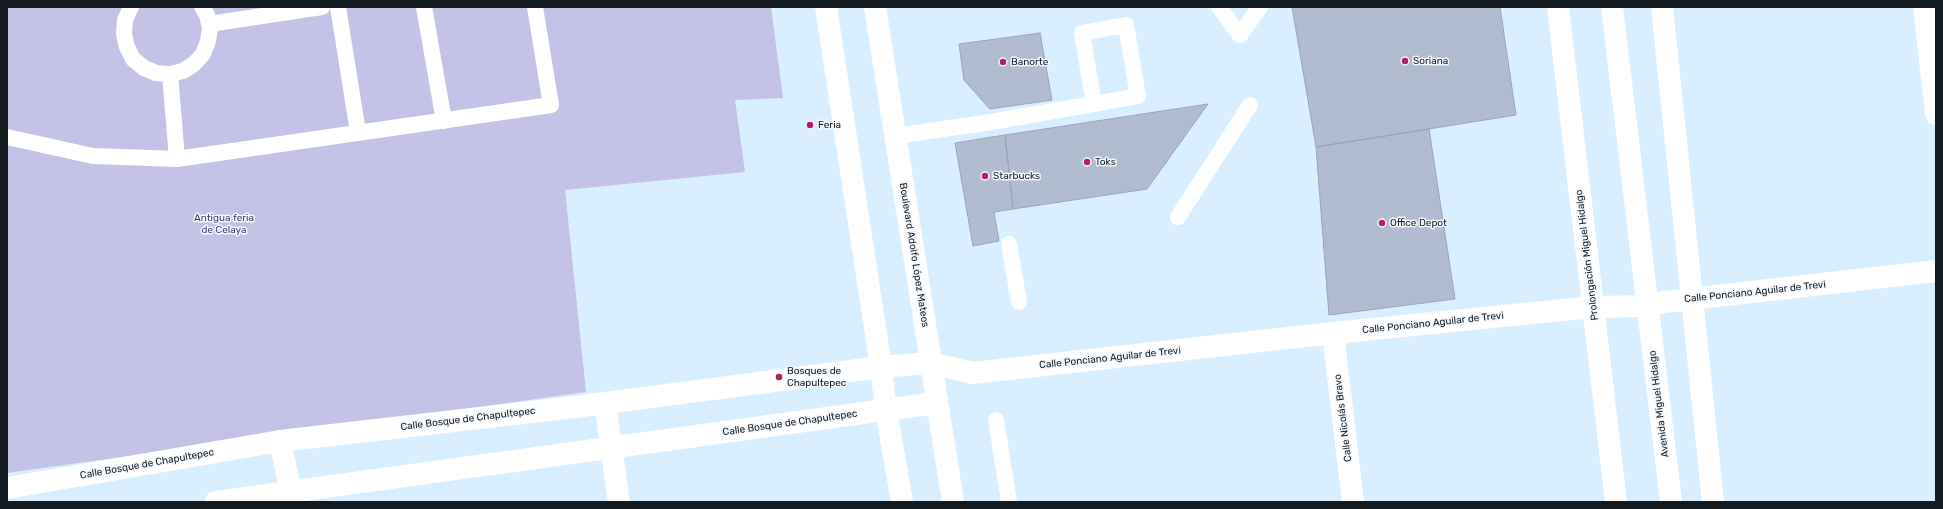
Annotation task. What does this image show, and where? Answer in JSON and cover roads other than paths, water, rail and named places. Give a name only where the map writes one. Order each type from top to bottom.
[{"type":"street","points":[[826,7],[881,367],[886,410],[902,502]]},
{"type":"street","name":"Boulevard Adolfo López Mateos","points":[[875,7],[936,403],[953,502]]},
{"type":"street","name":"Prolongación Miguel Hidalgo","points":[[1558,7],[1616,502]]},
{"type":"street","points":[[1612,7],[1648,306]]},
{"type":"street","points":[[1662,7],[1713,502]]},
{"type":"street","points":[[1924,7],[1936,114]]},
{"type":"street","name":"Calle Ponciano Aguilar de Trevi","points":[[930,363],[973,373],[1333,333],[1592,307],[1648,306],[1692,299],[1936,271]]},
{"type":"street","name":"Avenida Miguel Hidalgo","points":[[1648,306],[1671,502]]},
{"type":"street","name":"Calle Nicolás Bravo","points":[[1333,333],[1353,502]]},
{"type":"street","name":"Calle Bosque de Chapultepec","points":[[7,488],[280,442],[605,403],[881,367],[930,363]]},
{"type":"street","points":[[605,403],[619,502]]},
{"type":"street","name":"Calle Bosque de Chapultepec","points":[[216,502],[292,498],[611,448],[936,403]]},
{"type":"street","points":[[280,442],[292,498]]},
{"type":"lane","points":[[131,7],[125,20],[124,34],[130,53],[144,68],[156,73],[170,74],[183,71],[194,64],[203,54],[208,42],[209,24],[207,15],[202,7]]},
{"type":"lane","points":[[209,24],[322,7]]},
{"type":"lane","points":[[338,7],[358,132]]},
{"type":"lane","points":[[424,7],[444,120]]},
{"type":"lane","points":[[7,137],[92,156],[177,159],[551,105],[535,7]]},
{"type":"lane","points":[[1220,7],[1240,35],[1260,7]]},
{"type":"lane","points":[[895,136],[986,123],[1094,104],[1138,96],[1126,25],[1082,33],[1094,104]]},
{"type":"lane","points":[[170,74],[177,159]]},
{"type":"lane","points":[[1178,217],[1250,105]]},
{"type":"lane","points":[[1010,244],[1019,302]]},
{"type":"lane","points":[[996,420],[1009,502]]},
{"type":"place","name":"Soriana","points":[[1405,61]]},
{"type":"place","name":"Banorte","points":[[1003,62]]},
{"type":"place","name":"Feria","points":[[810,125]]},
{"type":"place","name":"Toks","points":[[1087,162]]},
{"type":"place","name":"Starbucks","points":[[985,176]]},
{"type":"place","name":"Office Depot","points":[[1382,223]]},
{"type":"place","name":"Bosques de Chapultepec","points":[[779,377]]},
{"type":"park label","name":"Antigua feria de Celaya","points":[[224,224]]}]
